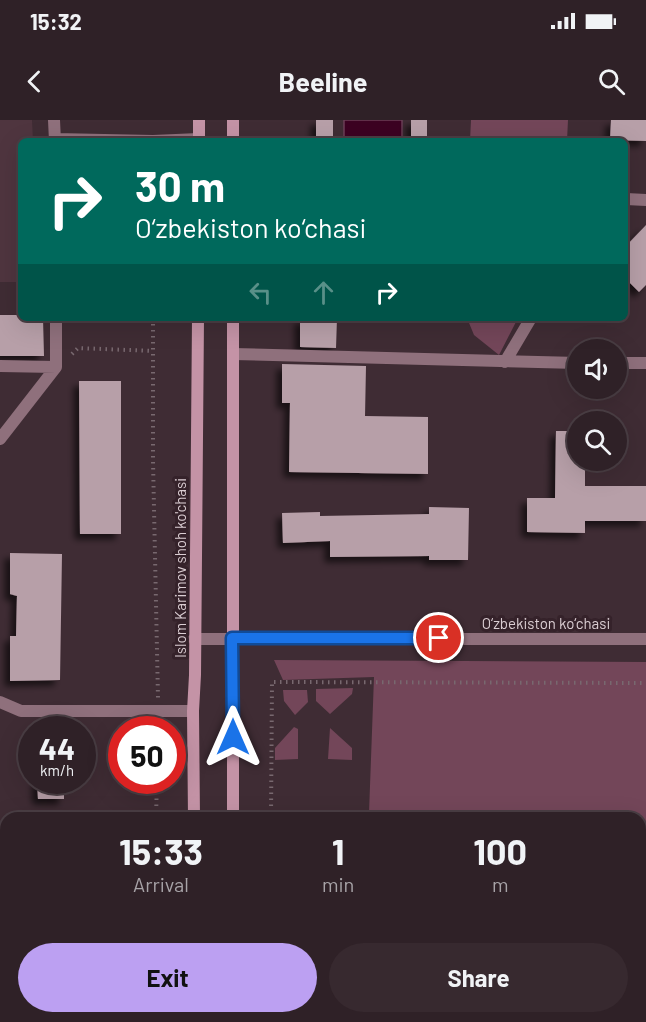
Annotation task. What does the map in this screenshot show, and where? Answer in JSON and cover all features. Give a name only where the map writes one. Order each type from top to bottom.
[{"type":"main road","points":[[199,120],[200,138]]},
{"type":"main road","points":[[233,120],[233,138]]},
{"type":"main road","name":"Islom Karimov shoh ko'chasi","points":[[194,812],[198,321]]},
{"type":"main road","points":[[233,321],[233,812]]},
{"type":"street","points":[[54,120],[54,138]]},
{"type":"street","points":[[628,199],[646,200]]},
{"type":"street","points":[[0,439],[56,366],[56,321]]},
{"type":"street","points":[[505,362],[529,321]]},
{"type":"street","points":[[233,354],[567,363]]},
{"type":"street","points":[[627,363],[646,363]]},
{"type":"street","points":[[0,366],[56,366]]},
{"type":"street","name":"O‘zbekiston ko‘chasi","points":[[194,639],[646,639]]},
{"type":"street","points":[[0,702],[21,711]]},
{"type":"street","points":[[0,711],[99,709],[193,711]]},
{"type":"path","points":[[153,321],[153,461],[159,675],[157,711]]},
{"type":"path","points":[[56,366],[78,348],[153,351]]},
{"type":"path","points":[[271,812],[272,682],[646,684]]},
{"type":"path","points":[[156,812],[157,794]]},
{"type":"shaded area","points":[[0,120],[32,120],[33,138],[18,138],[18,282],[0,282]]},
{"type":"shaded area","points":[[344,120],[402,120],[402,138],[344,138]]},
{"type":"shaded area","points":[[471,120],[568,120],[567,138],[470,138]]},
{"type":"shaded area","points":[[468,321],[516,321],[499,355],[474,335]]},
{"type":"shaded area","points":[[274,660],[646,662],[646,812],[369,812],[374,677],[283,680]]},
{"type":"shaded area","points":[[353,688],[352,694],[330,714],[316,701],[316,689]]},
{"type":"shaded area","points":[[283,690],[307,690],[308,702],[295,715],[284,701]]},
{"type":"shaded area","points":[[294,727],[298,729],[298,759],[275,760],[275,748]]},
{"type":"shaded area","points":[[330,728],[352,748],[352,760],[328,759]]},
{"type":"building","points":[[316,120],[333,120],[333,138],[316,138]]},
{"type":"building","points":[[411,120],[427,120],[427,138],[411,138]]},
{"type":"building","points":[[611,120],[646,120],[646,141],[610,138]]},
{"type":"building","points":[[646,225],[646,285],[639,292],[628,281],[628,244]]},
{"type":"building","points":[[0,315],[18,315],[18,321],[43,321],[44,356],[0,356]]},
{"type":"building","points":[[300,321],[337,321],[336,348],[300,347]]},
{"type":"building","points":[[282,364],[366,366],[365,416],[428,417],[428,474],[289,472],[290,403],[282,403]]},
{"type":"building","points":[[79,381],[121,381],[121,534],[80,534]]},
{"type":"building","points":[[556,431],[567,431],[567,471],[585,471],[585,486],[646,486],[646,521],[585,521],[585,533],[527,532],[527,498],[555,498]]},
{"type":"building","points":[[429,507],[469,508],[468,560],[429,560],[429,556],[330,557],[330,541],[283,543],[282,513],[320,512],[320,516],[429,514]]},
{"type":"building","points":[[10,553],[62,554],[60,680],[10,681],[10,636],[16,636],[17,596],[10,594]]},
{"type":"building","points":[[38,794],[64,794],[64,799],[38,799]]},
{"type":"route","points":[[233,737],[232,638],[439,638]]}]
